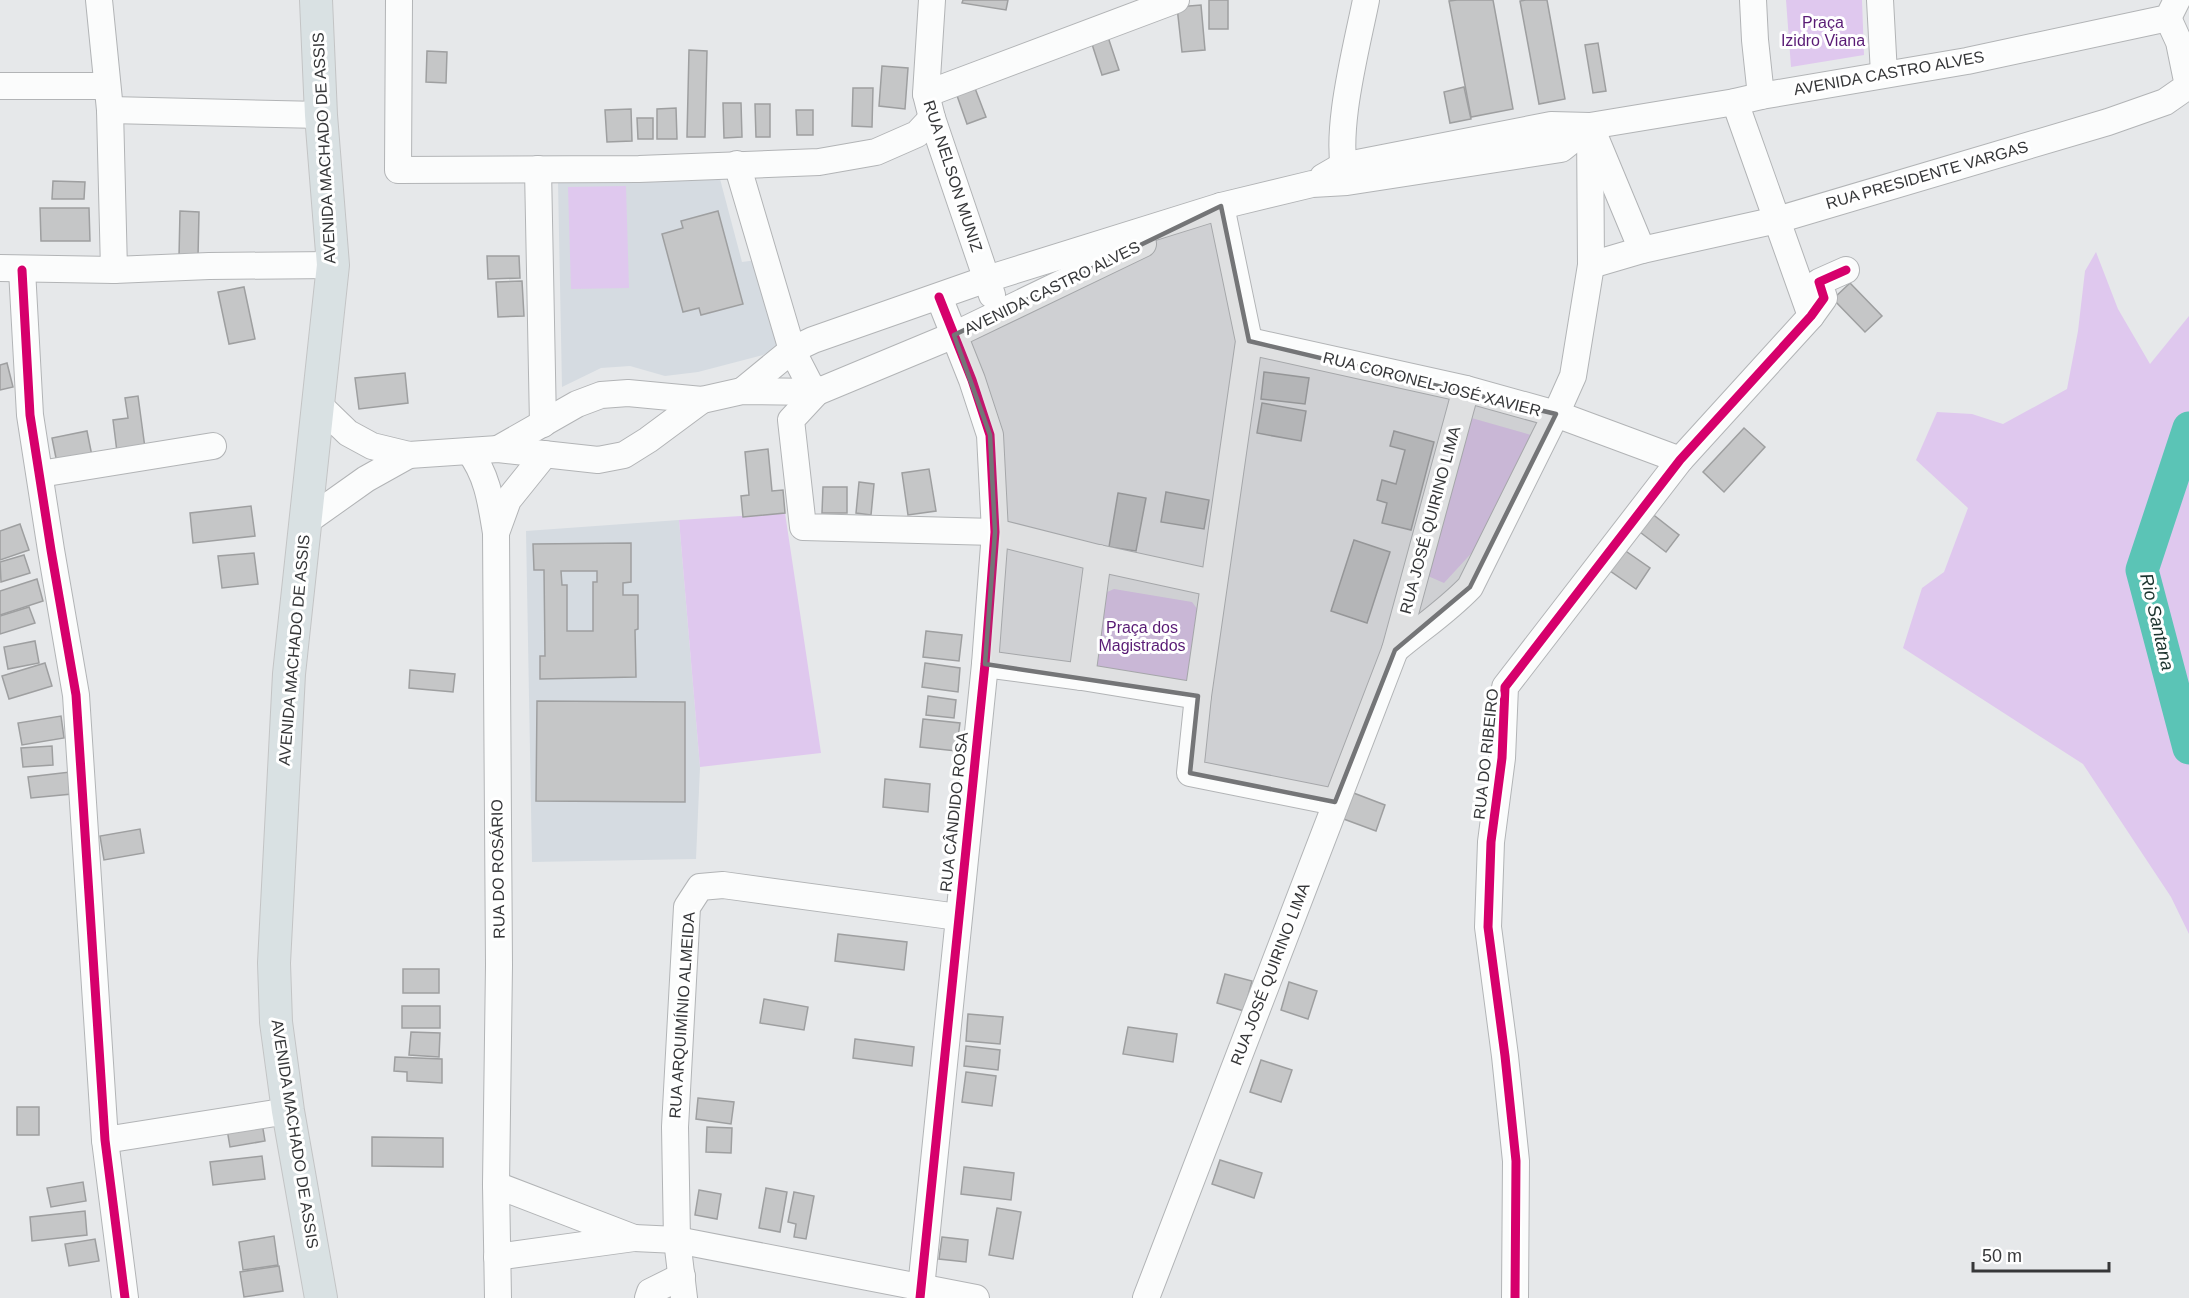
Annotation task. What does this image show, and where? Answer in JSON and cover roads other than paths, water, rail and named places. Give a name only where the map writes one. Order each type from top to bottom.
[{"type":"main road","name":"AVENIDA MACHADO DE ASSIS","points":[[316,0],[321,115],[333,265],[289,674],[274,963],[276,1022],[288,1111],[321,1298]]},
{"type":"street","points":[[99,0],[109,98],[114,270]]},
{"type":"street","points":[[399,0],[398,170],[639,169],[741,176],[876,152],[917,134],[932,118]]},
{"type":"street","name":"RUA NELSON MUNIZ","points":[[932,0],[926,94],[932,118],[999,314]]},
{"type":"street","points":[[926,94],[1176,0]]},
{"type":"street","points":[[1345,174],[1344,118],[1366,0]]},
{"type":"street","points":[[1753,0],[1761,96]]},
{"type":"street","points":[[1880,0],[1884,74]]},
{"type":"street","name":"AVENIDA CASTRO ALVES","points":[[742,391],[792,350],[813,340],[987,279],[1221,206],[1551,124],[1590,126],[1967,61],[2172,9]]},
{"type":"street","name":"RUA PRESIDENTE VARGAS","points":[[1591,266],[1642,250],[1777,220],[2108,122],[2165,102],[2188,86],[2172,9]]},
{"type":"street","points":[[0,86],[109,98],[321,115]]},
{"type":"street","points":[[1735,102],[1810,316]]},
{"type":"street","points":[[1590,126],[1642,250]]},
{"type":"street","name":"RUA JOSÉ QUIRINO LIMA","points":[[1395,651],[1415,633],[1449,609],[1470,587],[1573,376],[1591,266],[1590,126]]},
{"type":"street","points":[[538,169],[552,418],[560,444],[571,457]]},
{"type":"street","points":[[741,176],[792,350],[809,383],[817,392],[791,420]]},
{"type":"street","points":[[1221,206],[1249,340],[1213,583],[1190,772],[1335,802]]},
{"type":"street","name":"AVENIDA CASTRO ALVES","points":[[498,449],[577,404],[601,394],[628,393],[702,400],[742,391],[817,392],[954,335],[1221,206]]},
{"type":"street","points":[[125,1298],[105,1140],[76,695],[30,415],[11,269],[114,270],[209,266],[333,265]]},
{"type":"street","name":"RUA DO RIBEIRO","points":[[1515,1298],[1516,1161],[1488,927],[1491,842],[1502,758],[1505,687],[1680,460],[1824,298],[1819,282],[1846,270]]},
{"type":"street","name":"RUA CÂNDIDO ROSA","points":[[920,1293],[985,664],[995,532],[990,435],[972,380],[939,297]]},
{"type":"street","name":"RUA CORONEL JOSÉ XAVIER","points":[[1249,340],[1466,389],[1556,414],[1680,460]]},
{"type":"street","name":"RUA JOSÉ QUIRINO LIMA","points":[[1146,1298],[1395,651],[1466,389]]},
{"type":"street","points":[[742,391],[767,403],[791,420],[803,527],[995,532],[1098,558],[1213,583]]},
{"type":"street","points":[[642,395],[655,412],[654,425],[648,440]]},
{"type":"street","name":"AVENIDA CASTRO ALVES","points":[[409,455],[498,449],[598,460],[624,455],[702,400]]},
{"type":"street","points":[[317,403],[348,434],[372,446],[409,455]]},
{"type":"street","points":[[314,437],[330,433],[348,434]]},
{"type":"street","points":[[40,474],[213,446]]},
{"type":"street","points":[[469,451],[478,463],[488,486],[496,533]]},
{"type":"street","name":"RUA DO ROSÁRIO","points":[[498,1298],[496,1185],[500,965],[496,533],[508,500],[545,454]]},
{"type":"street","points":[[304,523],[366,479],[409,455]]},
{"type":"street","points":[[309,478],[332,488],[366,479]]},
{"type":"street","points":[[1082,677],[1098,558]]},
{"type":"street","points":[[1411,594],[1426,605],[1449,609]]},
{"type":"street","points":[[985,664],[1198,696]]},
{"type":"street","name":"RUA ARQUIMÍNIO ALMEIDA","points":[[683,1287],[678,1240],[675,1127],[687,907],[700,887],[723,885],[958,917]]},
{"type":"street","points":[[105,1140],[288,1111]]},
{"type":"street","points":[[496,1185],[634,1238]]},
{"type":"street","points":[[497,1257],[634,1238],[678,1240],[920,1293],[976,1298]]},
{"type":"street","points":[[648,1298],[650,1292],[683,1287]]},
{"type":"waterway","name":"Rio Santana","points":[[2189,428],[2142,570],[2189,748]]},
{"type":"park label","name":"Praça Izidro Viana","points":[[1823,31]]},
{"type":"park label","name":"Praça dos Magistrados","points":[[1142,636]]}]
